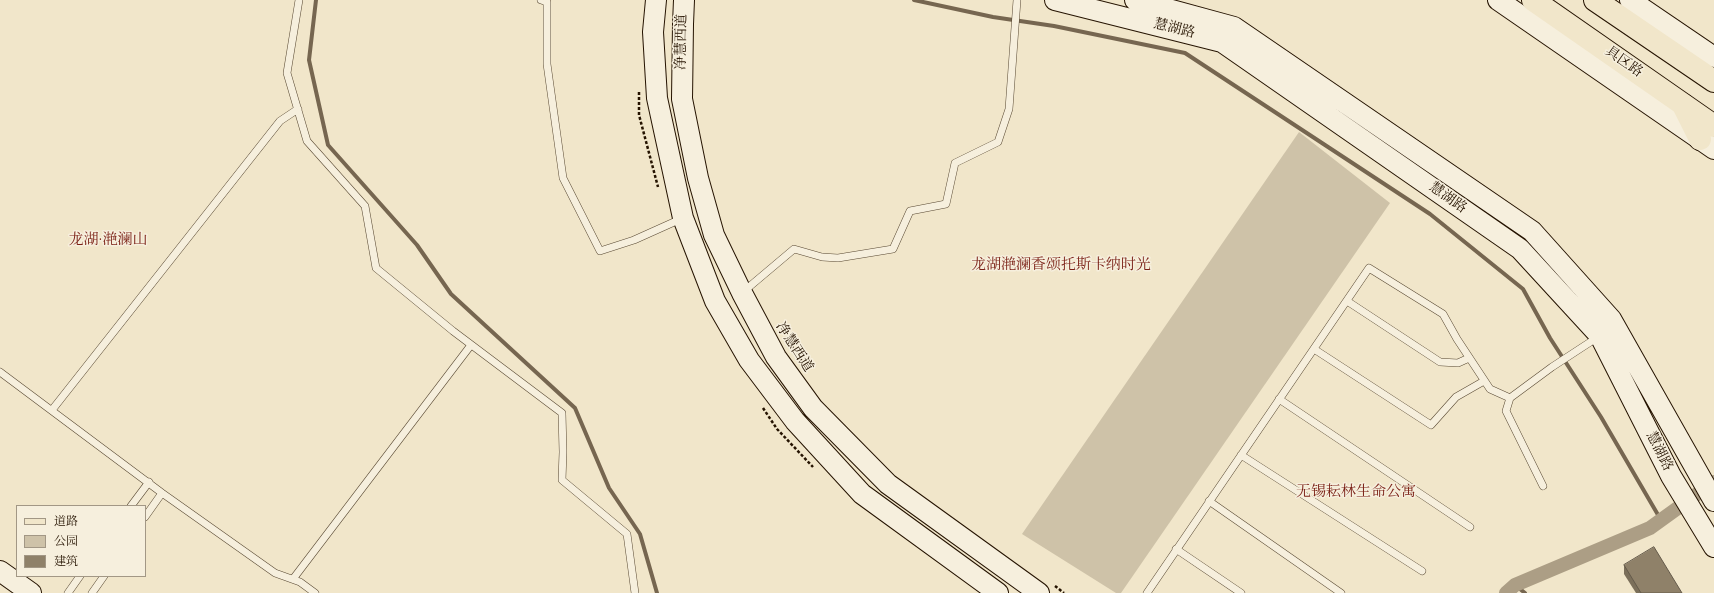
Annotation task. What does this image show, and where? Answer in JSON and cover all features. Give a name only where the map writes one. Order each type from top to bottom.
[{"type":"highway","name":"具区路","points":[[1533,0],[1683,105],[1709,138]]},
{"type":"highway","points":[[1595,0],[1714,81]]},
{"type":"street","name":"净慧西道","points":[[656,0],[653,32],[657,98],[683,218],[715,301],[749,360],[795,421],[862,494],[998,593]]},
{"type":"street","name":"净慧西道","points":[[684,0],[682,99],[698,178],[714,235],[742,293],[776,357],[813,408],[888,484],[1045,588]]},
{"type":"street","name":"慧湖路","points":[[1055,0],[1222,42],[1520,249],[1600,336],[1671,476],[1709,540]]},
{"type":"street","name":"慧湖路","points":[[1135,0],[1234,27],[1532,231],[1611,319],[1714,501]]},
{"type":"street","points":[[1498,0],[1709,138]]},
{"type":"street","points":[[1630,0],[1714,57]]},
{"type":"street","points":[[0,571],[31,593]]},
{"type":"lane","points":[[299,0],[287,73],[307,141],[366,206],[376,268],[471,345],[562,414],[562,480],[627,534],[635,593]]},
{"type":"lane","points":[[541,0],[547,2],[547,64],[563,178],[600,251],[634,240],[683,218]]},
{"type":"lane","points":[[742,293],[794,249],[822,257],[838,258],[893,249],[910,211],[946,204],[955,163],[998,142],[1009,109],[1017,0]]},
{"type":"lane","points":[[52,410],[280,121],[298,109]]},
{"type":"lane","points":[[1147,593],[1176,548],[1369,268],[1443,314],[1457,339],[1490,389],[1510,398]]},
{"type":"lane","points":[[1347,301],[1440,362],[1458,363],[1469,358]]},
{"type":"lane","points":[[1543,486],[1506,411],[1510,398],[1571,354],[1600,336]]},
{"type":"lane","points":[[293,579],[471,345]]},
{"type":"lane","points":[[1314,349],[1431,425],[1456,397],[1484,381]]},
{"type":"lane","points":[[0,372],[162,493],[275,573],[300,582],[315,593]]},
{"type":"lane","points":[[1279,400],[1470,527]]},
{"type":"lane","points":[[1241,455],[1422,571]]},
{"type":"lane","points":[[132,505],[148,482]]},
{"type":"lane","points":[[146,516],[162,493]]},
{"type":"lane","points":[[1209,501],[1341,593]]},
{"type":"lane","points":[[1176,548],[1241,593]]},
{"type":"lane","points":[[68,593],[79,577]]},
{"type":"lane","points":[[92,593],[103,577]]},
{"type":"path","name":"净慧西道","points":[[785,336],[806,368]]},
{"type":"path","points":[[1045,588],[1064,593]]},
{"type":"green space","points":[[1299,132],[1390,203],[1121,593],[1116,593],[1022,534]]},
{"type":"building","points":[[1654,547],[1682,593],[1641,593],[1624,565]]},
{"type":"waterway","points":[[316,0],[309,60],[328,145],[417,245],[451,294],[575,408],[609,488],[640,534],[657,593]]},
{"type":"waterway","points":[[914,0],[993,17],[1054,26],[1185,53],[1430,214],[1523,289],[1550,338],[1601,417],[1661,520]]},
{"type":"waterway","points":[[1506,593],[1515,585],[1650,528],[1714,482]]},
{"type":"waterway","points":[[1515,585],[1525,593]]},
{"type":"district","name":"龙湖·滟澜山","points":[[108,241]]},
{"type":"district","name":"龙湖滟澜香颂托斯卡纳时光","points":[[1061,266]]},
{"type":"district","name":"无锡耘林生命公寓","points":[[1356,493]]}]
